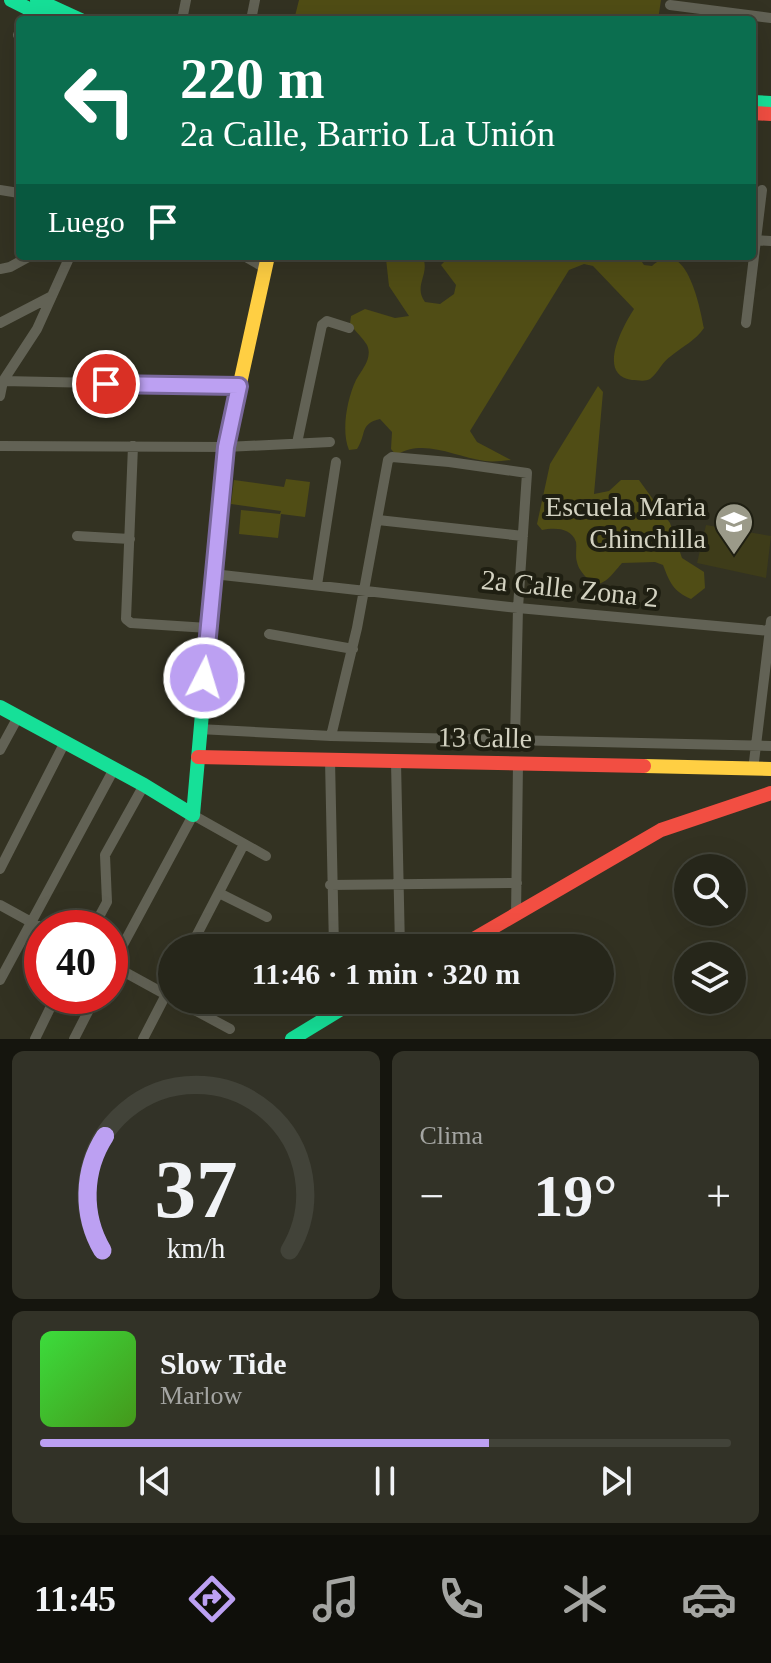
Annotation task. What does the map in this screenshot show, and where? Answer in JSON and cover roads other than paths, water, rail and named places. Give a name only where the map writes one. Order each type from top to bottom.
[{"type":"street","points":[[11,0],[43,16]]},
{"type":"street","points":[[37,0],[72,16]]},
{"type":"street","points":[[670,5],[755,16]]},
{"type":"street","points":[[756,228],[762,190]]},
{"type":"street","points":[[0,269],[23,260]]},
{"type":"street","points":[[0,396],[3,381],[37,329],[68,260]]},
{"type":"street","points":[[746,323],[752,260]]},
{"type":"street","points":[[128,935],[193,815],[226,447],[267,262]]},
{"type":"street","points":[[0,323],[53,296]]},
{"type":"street","points":[[297,443],[322,325],[327,321],[349,328]]},
{"type":"street","points":[[3,381],[239,386]]},
{"type":"street","points":[[0,446],[226,447],[330,442]]},
{"type":"street","points":[[133,446],[127,622],[208,628]]},
{"type":"street","points":[[331,736],[353,649],[388,460],[392,457],[525,472],[527,476],[518,608],[515,740]]},
{"type":"street","points":[[317,585],[336,462]]},
{"type":"street","points":[[378,520],[523,536]]},
{"type":"street","points":[[77,536],[130,539]]},
{"type":"street","name":"2a Calle Zona 2","points":[[213,574],[518,608],[771,627]]},
{"type":"street","points":[[753,770],[771,627]]},
{"type":"street","points":[[269,634],[353,649]]},
{"type":"street","points":[[0,707],[266,856]]},
{"type":"street","points":[[0,750],[18,717]]},
{"type":"street","points":[[199,729],[331,736],[771,746]]},
{"type":"street","points":[[0,869],[65,742]]},
{"type":"street","name":"13 Calle","points":[[198,757],[771,769]]},
{"type":"street","points":[[330,760],[333,934]]},
{"type":"street","points":[[396,762],[399,934]]},
{"type":"street","points":[[516,916],[518,763]]},
{"type":"street","points":[[44,910],[114,769]]},
{"type":"street","points":[[103,910],[107,902],[105,855],[144,785]]},
{"type":"street","points":[[483,934],[661,830],[771,793]]},
{"type":"street","points":[[198,934],[244,844]]},
{"type":"street","points":[[330,885],[517,883]]},
{"type":"street","points":[[219,893],[267,917]]},
{"type":"street","points":[[0,905],[24,918]]},
{"type":"street","points":[[0,980],[24,944]]},
{"type":"street","points":[[128,975],[158,990]]},
{"type":"street","points":[[35,1039],[47,1014]]},
{"type":"street","points":[[74,1039],[87,1014]]},
{"type":"street","points":[[143,1039],[160,1014]]},
{"type":"street","points":[[202,1014],[230,1029]]},
{"type":"street","points":[[292,1039],[324,1014]]},
{"type":"place","name":"Escuela Maria Chinchilla","points":[[734,556]]}]
